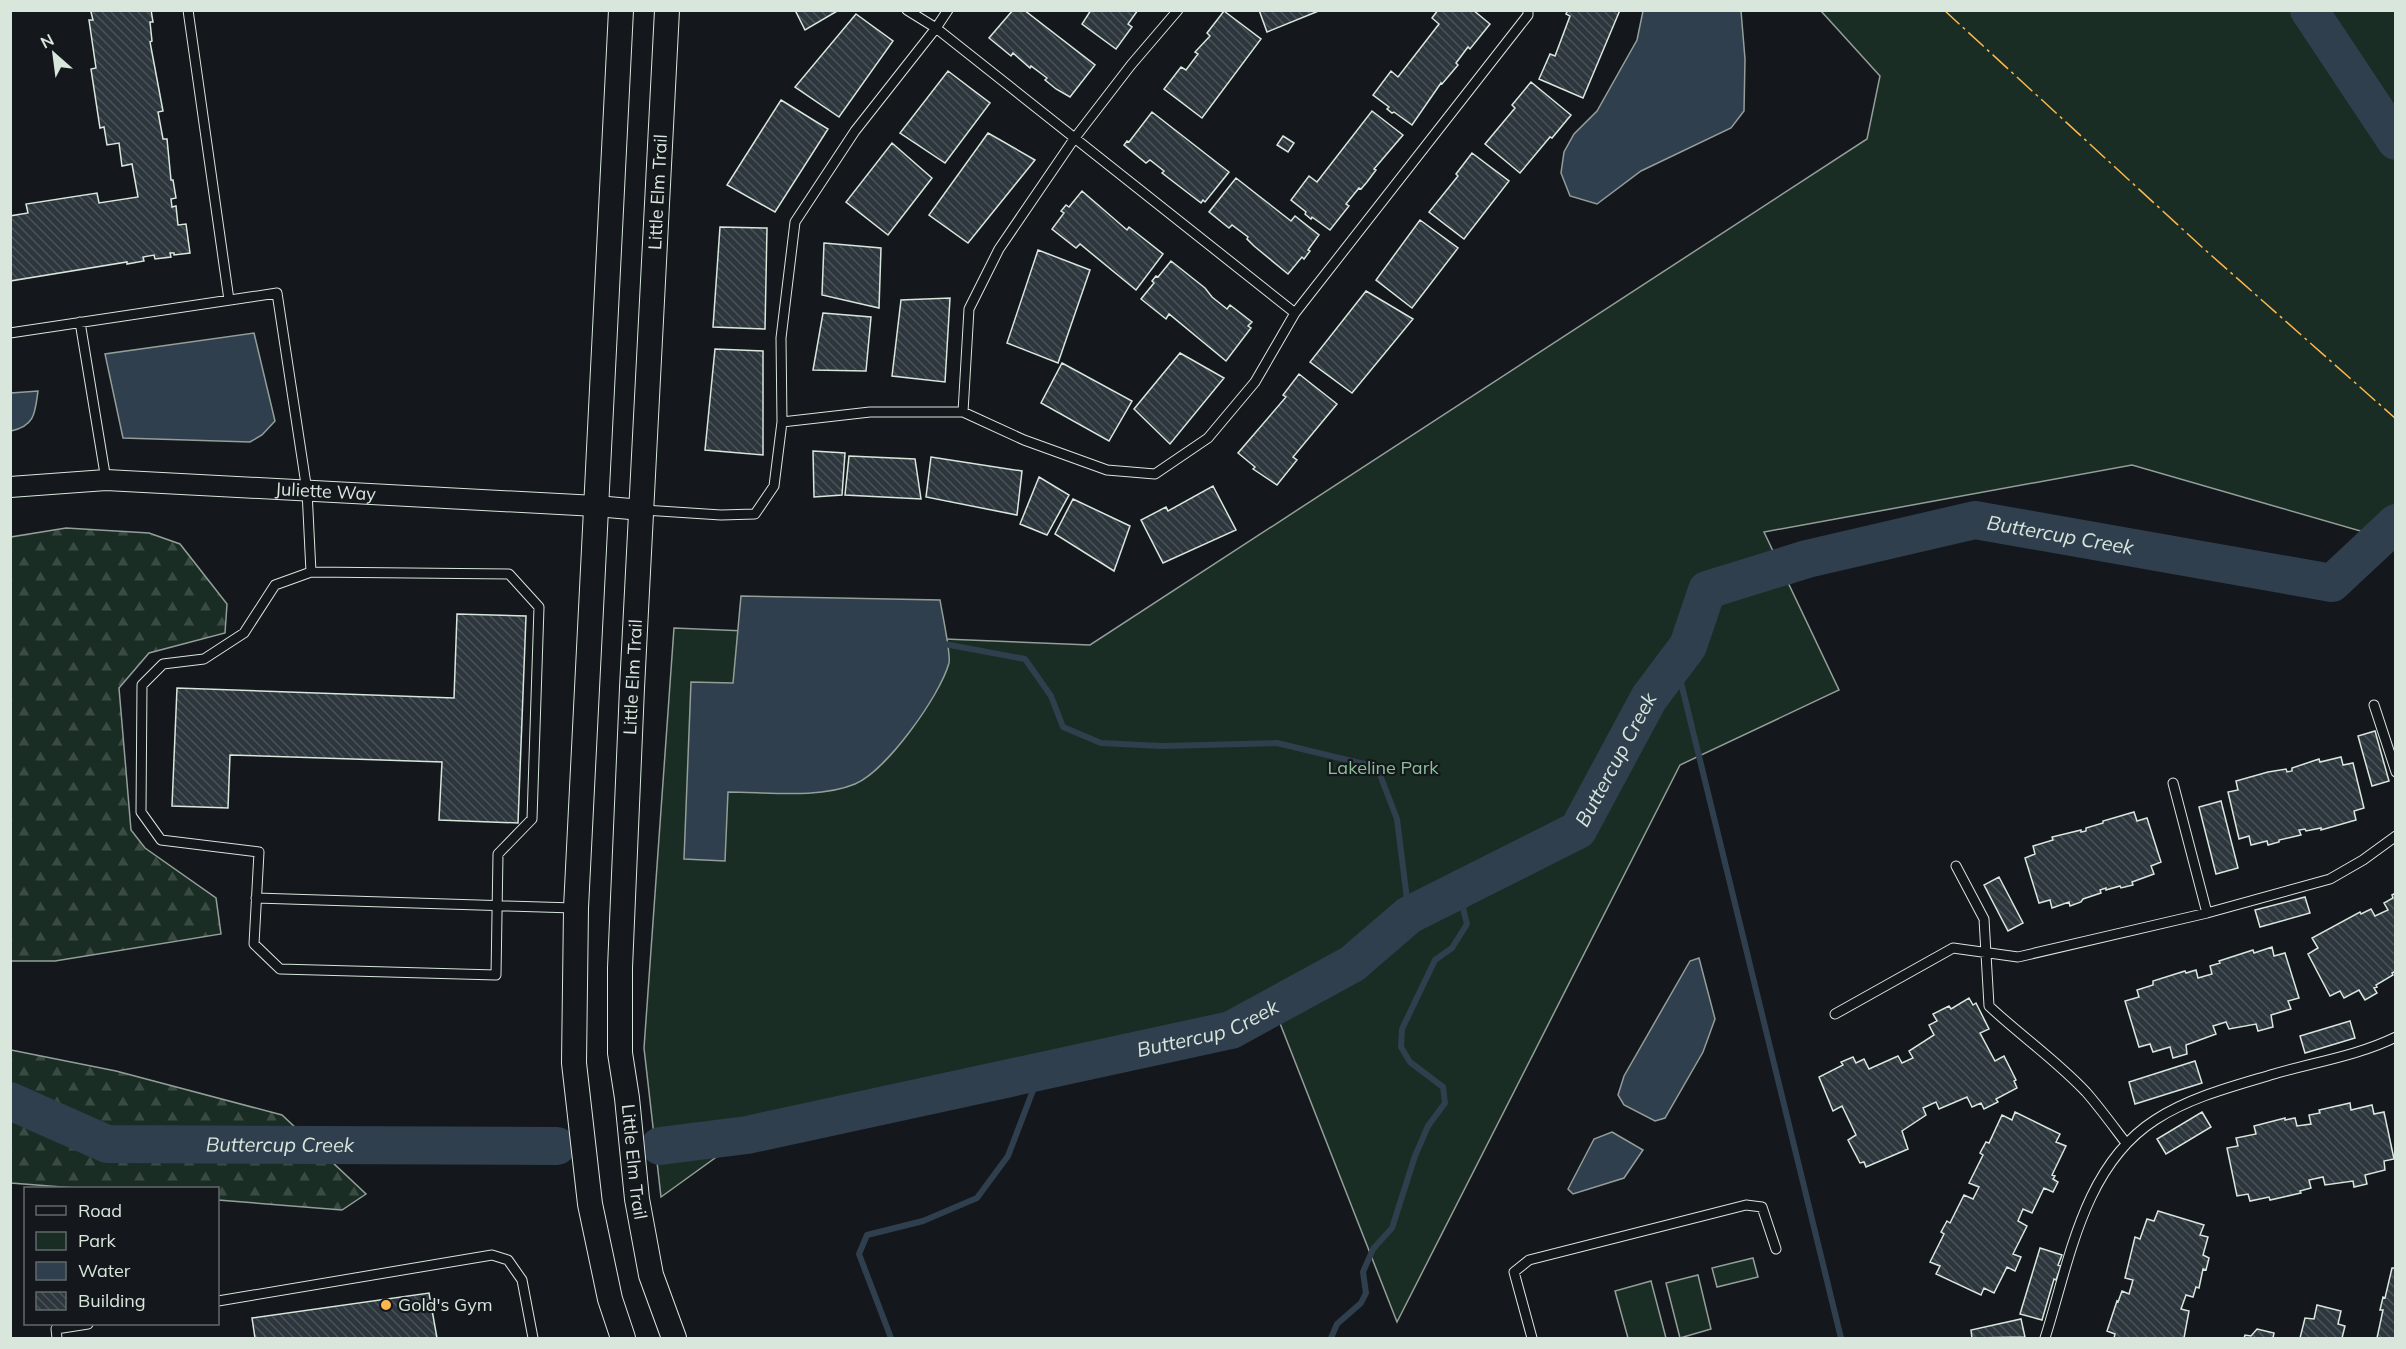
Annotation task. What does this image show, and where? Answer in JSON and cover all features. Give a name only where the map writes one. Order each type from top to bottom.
[{"type":"street","points":[[621,10],[576,908],[574,1063],[590,1204],[610,1299],[623,1338]]},
{"type":"street","name":"Little Elm Trail","points":[[667,10],[620,968],[620,1053],[637,1199],[649,1264],[674,1338]]},
{"type":"street","name":"Juliette Way","points":[[10,487],[106,480],[642,510]]},
{"type":"lane","points":[[188,10],[229,300]]},
{"type":"lane","points":[[907,10],[936,28],[1074,140],[1295,313]]},
{"type":"lane","points":[[642,510],[721,515],[755,514],[774,486],[782,422],[781,338],[795,222],[855,131],[948,10]]},
{"type":"lane","points":[[963,411],[969,309],[999,249],[1074,140],[1131,65],[1178,10]]},
{"type":"lane","points":[[782,422],[870,412],[963,411],[1024,440],[1107,471],[1155,474],[1208,438],[1256,382],[1295,313],[1528,15],[1528,10]]},
{"type":"lane","points":[[10,333],[277,293],[307,491],[311,572]]},
{"type":"lane","points":[[80,322],[106,480]]},
{"type":"lane","points":[[311,572],[508,574],[539,607],[532,819],[498,854],[496,975],[280,969],[254,944],[256,898],[259,852],[161,840],[141,812],[142,685],[163,664],[204,659],[244,633],[275,585],[311,572]]},
{"type":"lane","points":[[2374,705],[2396,772]]},
{"type":"lane","points":[[2173,783],[2207,913]]},
{"type":"lane","points":[[1835,1014],[1953,948],[2018,957],[2207,913],[2330,879],[2363,860],[2396,836]]},
{"type":"lane","points":[[1956,866],[1984,919],[1989,1006],[2016,1031],[2042,1050],[2086,1093],[2126,1143]]},
{"type":"lane","points":[[256,898],[576,908]]},
{"type":"lane","points":[[2045,1338],[2084,1210],[2103,1176],[2126,1143],[2154,1120],[2182,1105],[2275,1074],[2373,1048],[2396,1037]]},
{"type":"lane","points":[[1532,1338],[1514,1272],[1528,1260],[1746,1205],[1762,1207],[1776,1249]]},
{"type":"lane","points":[[219,1301],[492,1256],[508,1260],[522,1280],[533,1338]]},
{"type":"lane","points":[[57,1338],[56,1329],[77,1325]]},
{"type":"green space","name":"Lakeline Park","points":[[1821,11],[2395,11],[2395,541],[2132,465],[1764,532],[1839,690],[1680,765],[1397,1322],[1274,1008],[747,1135],[661,1197],[644,1048],[674,628],[1090,645],[1867,139],[1880,76]]},
{"type":"green space","points":[[66,528],[149,533],[180,544],[227,604],[225,633],[149,653],[119,688],[131,830],[145,848],[216,898],[221,934],[55,961],[11,961],[11,537]]},
{"type":"green space","points":[[11,1050],[116,1071],[282,1115],[366,1194],[342,1210],[219,1200],[219,1187],[62,1187],[11,1183]]},
{"type":"green space","points":[[1753,1258],[1758,1277],[1717,1287],[1712,1268]]},
{"type":"green space","points":[[1698,1275],[1711,1329],[1680,1338],[1666,1283]]},
{"type":"green space","points":[[1651,1281],[1666,1338],[1628,1338],[1615,1291]]},
{"type":"water","points":[[1643,11],[1741,11],[1745,59],[1744,111],[1731,128],[1641,171],[1597,204],[1570,196],[1561,173],[1564,152],[1574,134],[1597,111],[1637,40]]},
{"type":"water","points":[[254,333],[275,421],[262,435],[250,442],[123,438],[105,354]]},
{"type":"water","points":[[38,391],[34,412],[29,422],[11,431],[11,393]]},
{"type":"water","points":[[741,596],[940,600],[948,642],[949,663],[935,694],[910,731],[882,764],[868,776],[855,784],[825,792],[793,794],[728,792],[725,861],[684,859],[691,682],[733,683]]},
{"type":"water","points":[[1699,958],[1715,1019],[1703,1052],[1665,1118],[1655,1121],[1624,1105],[1618,1095],[1624,1076],[1690,961]]},
{"type":"water","points":[[1612,1132],[1643,1150],[1624,1178],[1573,1194],[1568,1189],[1594,1139]]},
{"type":"building","points":[[88,10],[151,10],[153,22],[150,22],[152,41],[150,42],[163,111],[158,112],[163,139],[167,139],[171,180],[173,180],[176,198],[171,199],[172,207],[176,206],[178,225],[186,224],[190,253],[174,255],[170,253],[171,257],[155,259],[154,255],[143,257],[144,261],[10,281],[10,216],[28,213],[26,204],[97,193],[99,203],[138,197],[132,164],[122,166],[119,143],[107,145],[104,127],[100,128],[91,69],[96,68],[89,20],[93,20]]},
{"type":"building","points":[[795,10],[839,10],[805,30]]},
{"type":"building","points":[[1013,10],[1024,10],[1095,65],[1070,97],[1056,89],[1045,80],[1047,78],[1031,66],[1030,68],[1013,53],[1011,56],[989,38]]},
{"type":"building","points":[[1091,10],[1138,10],[1128,24],[1132,27],[1116,49],[1082,24]]},
{"type":"building","points":[[1259,10],[1321,10],[1267,32]]},
{"type":"building","points":[[1438,10],[1473,10],[1490,24],[1470,49],[1468,47],[1456,63],[1458,65],[1441,83],[1412,125],[1394,112],[1392,113],[1387,109],[1389,107],[1373,95],[1391,71],[1398,77],[1439,24],[1432,18]]},
{"type":"building","points":[[1568,10],[1620,10],[1583,98],[1539,79],[1550,54],[1555,56],[1570,16],[1566,14]]},
{"type":"building","points":[[1224,11],[1261,39],[1202,118],[1164,89],[1181,67],[1186,70],[1198,54],[1195,52],[1210,36],[1207,33]]},
{"type":"building","points":[[856,14],[893,41],[839,117],[795,87]]},
{"type":"building","points":[[948,71],[990,103],[945,163],[900,133]]},
{"type":"building","points":[[1531,82],[1571,115],[1520,173],[1485,144],[1515,108],[1512,105]]},
{"type":"building","points":[[781,100],[828,129],[775,212],[727,185]]},
{"type":"building","points":[[1372,111],[1403,135],[1374,169],[1376,170],[1367,182],[1346,204],[1349,206],[1330,230],[1312,217],[1311,219],[1291,200],[1309,176],[1317,182]]},
{"type":"building","points":[[1152,112],[1229,172],[1205,202],[1203,200],[1201,203],[1162,173],[1164,171],[1150,160],[1146,163],[1124,145],[1127,141],[1129,142]]},
{"type":"building","points":[[988,133],[1035,160],[968,243],[929,215]]},
{"type":"building","points":[[1283,136],[1294,143],[1288,152],[1277,145]]},
{"type":"building","points":[[892,143],[932,178],[888,235],[846,202]]},
{"type":"building","points":[[1472,153],[1509,181],[1464,239],[1429,212],[1458,176],[1456,174]]},
{"type":"building","points":[[1236,178],[1291,221],[1295,216],[1319,235],[1304,259],[1302,257],[1288,274],[1254,246],[1247,239],[1248,237],[1232,225],[1229,228],[1209,212]]},
{"type":"building","points":[[1082,191],[1127,230],[1129,227],[1163,254],[1136,290],[1080,244],[1076,248],[1052,229],[1064,213],[1061,211],[1066,205],[1069,207]]},
{"type":"building","points":[[1420,220],[1458,248],[1412,308],[1376,280]]},
{"type":"building","points":[[720,227],[767,228],[765,329],[713,327]]},
{"type":"building","points":[[824,243],[881,248],[879,308],[822,295]]},
{"type":"building","points":[[1038,250],[1090,270],[1058,363],[1007,343]]},
{"type":"building","points":[[1171,261],[1227,309],[1230,305],[1252,322],[1248,326],[1251,328],[1226,361],[1169,314],[1166,319],[1141,299],[1154,283],[1152,281]]},
{"type":"building","points":[[1366,291],[1413,319],[1352,393],[1310,362]]},
{"type":"building","points":[[950,298],[945,382],[892,376],[901,300]]},
{"type":"building","points":[[823,313],[871,317],[866,371],[813,370]]},
{"type":"building","points":[[715,349],[763,351],[763,455],[705,450]]},
{"type":"building","points":[[1180,353],[1224,378],[1170,444],[1134,409]]},
{"type":"building","points":[[1062,363],[1132,401],[1109,441],[1041,403]]},
{"type":"building","points":[[1299,374],[1337,404],[1293,457],[1297,460],[1277,485],[1253,469],[1255,467],[1238,453],[1286,397],[1283,395]]},
{"type":"building","points":[[813,451],[845,453],[842,495],[814,497]]},
{"type":"building","points":[[849,456],[915,459],[921,499],[845,495]]},
{"type":"building","points":[[931,457],[1022,471],[1017,515],[926,497]]},
{"type":"building","points":[[1039,477],[1069,495],[1047,535],[1020,524]]},
{"type":"building","points":[[1213,486],[1236,530],[1163,563],[1141,520],[1166,507],[1168,511]]},
{"type":"building","points":[[1073,499],[1130,526],[1114,571],[1055,534]]},
{"type":"building","points":[[457,614],[526,616],[518,823],[439,820],[442,762],[230,755],[228,808],[172,806],[177,688],[454,698]]},
{"type":"building","points":[[2375,731],[2389,781],[2372,786],[2358,736]]},
{"type":"building","points":[[2341,757],[2343,765],[2353,763],[2364,808],[2354,811],[2356,820],[2321,830],[2321,828],[2299,830],[2301,835],[2268,845],[2267,841],[2251,845],[2249,836],[2239,839],[2228,792],[2238,790],[2236,781],[2268,772],[2286,769],[2287,772],[2292,771],[2292,768],[2319,759],[2320,762]]},
{"type":"building","points":[[2221,801],[2238,868],[2216,874],[2199,807]]},
{"type":"building","points":[[2134,812],[2137,821],[2147,818],[2161,862],[2151,866],[2154,874],[2132,882],[2133,885],[2100,890],[2101,893],[2070,906],[2069,902],[2052,908],[2050,900],[2039,903],[2025,858],[2035,854],[2033,846],[2053,840],[2052,837],[2081,830],[2081,832],[2086,831],[2086,828],[2103,823],[2103,821]]},
{"type":"building","points":[[1999,877],[2023,923],[2008,931],[1984,885]]},
{"type":"building","points":[[2396,893],[2396,971],[2376,985],[2377,987],[2374,988],[2377,993],[2365,1000],[2359,990],[2344,998],[2340,991],[2330,996],[2308,954],[2318,948],[2312,938],[2360,912],[2361,914],[2371,909],[2375,916],[2388,910],[2384,903],[2393,898],[2392,895]]},
{"type":"building","points":[[2305,897],[2310,913],[2260,927],[2255,910]]},
{"type":"building","points":[[2272,947],[2274,956],[2285,953],[2299,998],[2288,1001],[2291,1009],[2271,1015],[2273,1027],[2258,1031],[2256,1024],[2229,1029],[2226,1022],[2213,1026],[2216,1034],[2186,1045],[2187,1054],[2173,1058],[2170,1047],[2153,1052],[2150,1044],[2139,1047],[2125,1001],[2139,997],[2137,990],[2153,985],[2153,981],[2185,971],[2186,973],[2196,970],[2198,978],[2212,974],[2210,966],[2220,963],[2219,961],[2253,950],[2254,953]]},
{"type":"building","points":[[1969,998],[1973,1005],[1976,1003],[1989,1029],[1980,1033],[1995,1061],[2004,1056],[2016,1080],[2014,1081],[2017,1088],[1996,1099],[1998,1102],[1984,1109],[1981,1103],[1972,1107],[1967,1097],[1939,1109],[1936,1102],[1923,1108],[1926,1115],[1902,1131],[1908,1149],[1866,1167],[1864,1162],[1860,1163],[1848,1140],[1856,1135],[1842,1106],[1833,1111],[1819,1077],[1843,1065],[1841,1062],[1853,1057],[1856,1063],[1864,1059],[1869,1069],[1898,1056],[1902,1063],[1913,1058],[1909,1051],[1934,1035],[1929,1025],[1937,1021],[1933,1014],[1949,1006],[1951,1009]]},
{"type":"building","points":[[2350,1021],[2355,1038],[2305,1053],[2300,1036]]},
{"type":"building","points":[[2195,1061],[2202,1083],[2135,1104],[2129,1082]]},
{"type":"building","points":[[2350,1103],[2351,1110],[2372,1105],[2374,1114],[2384,1112],[2394,1159],[2384,1161],[2385,1170],[2365,1175],[2367,1184],[2354,1187],[2353,1181],[2325,1185],[2323,1177],[2309,1180],[2311,1188],[2300,1191],[2301,1193],[2270,1200],[2269,1197],[2250,1201],[2248,1194],[2237,1196],[2227,1148],[2238,1146],[2236,1138],[2256,1134],[2254,1126],[2285,1118],[2285,1120],[2295,1118],[2297,1126],[2311,1124],[2309,1115],[2320,1113],[2319,1110]]},
{"type":"building","points":[[2015,1112],[2060,1134],[2056,1142],[2066,1146],[2052,1175],[2055,1176],[2053,1179],[2058,1182],[2053,1192],[2044,1188],[2032,1213],[2023,1209],[2018,1221],[2027,1226],[2013,1254],[2021,1257],[2015,1271],[2007,1267],[1994,1293],[1984,1288],[1981,1295],[1936,1274],[1940,1266],[1930,1262],[1944,1234],[1941,1232],[1947,1221],[1950,1223],[1964,1195],[1973,1199],[1979,1187],[1969,1183],[1983,1155],[1980,1153],[1986,1142],[1989,1143],[2002,1115],[2012,1120]]},
{"type":"building","points":[[2202,1112],[2211,1127],[2166,1154],[2157,1139]]},
{"type":"building","points":[[2158,1211],[2204,1225],[2200,1235],[2208,1237],[2203,1255],[2209,1258],[2206,1270],[2203,1269],[2199,1288],[2196,1287],[2193,1297],[2186,1295],[2181,1309],[2189,1311],[2184,1338],[2114,1338],[2115,1334],[2107,1331],[2122,1291],[2129,1294],[2133,1280],[2125,1278],[2135,1237],[2140,1239],[2147,1219],[2154,1221]]},
{"type":"building","points":[[2040,1248],[2062,1255],[2058,1265],[2061,1266],[2056,1280],[2054,1279],[2042,1320],[2020,1314]]},
{"type":"building","points":[[2392,1268],[2396,1268],[2396,1338],[2377,1338],[2383,1310],[2380,1310]]},
{"type":"building","name":"Gold's Gym","points":[[429,1293],[437,1338],[255,1338],[252,1318]]},
{"type":"building","points":[[2317,1305],[2341,1311],[2338,1324],[2345,1326],[2342,1338],[2300,1338],[2305,1318],[2314,1319]]},
{"type":"building","points":[[2021,1319],[2025,1337],[1972,1338],[1971,1330]]},
{"type":"building","points":[[2257,1329],[2274,1333],[2273,1338],[2244,1338],[2245,1335],[2251,1336]]},
{"type":"waterway","name":"Buttercup Creek","points":[[2309,10],[2396,141]]},
{"type":"waterway","name":"Buttercup Creek","points":[[660,1146],[747,1135],[1231,1030],[1352,964],[1409,915],[1578,830],[1649,698],[1688,646],[1707,590],[1807,559],[1975,520],[2332,583],[2396,523]]},
{"type":"waterway","points":[[939,643],[1025,659],[1051,696],[1063,727],[1101,743],[1162,746],[1277,743],[1377,767],[1397,819],[1409,915]]},
{"type":"waterway","points":[[1676,662],[1841,1338]]},
{"type":"waterway","points":[[1331,1338],[1337,1324],[1361,1303],[1366,1293],[1363,1272],[1373,1249],[1392,1228],[1415,1156],[1428,1126],[1445,1103],[1443,1087],[1410,1062],[1401,1047],[1402,1029],[1435,960],[1452,948],[1467,924],[1463,908],[1485,877]]},
{"type":"waterway","points":[[891,1338],[859,1254],[867,1235],[923,1221],[977,1198],[1008,1156],[1040,1072]]},
{"type":"waterway","name":"Buttercup Creek","points":[[10,1101],[107,1144],[557,1146]]},
{"type":"power","points":[[1944,10],[2203,248],[2396,419]]},
{"type":"place","name":"Gold's Gym","points":[[386,1305]]}]
